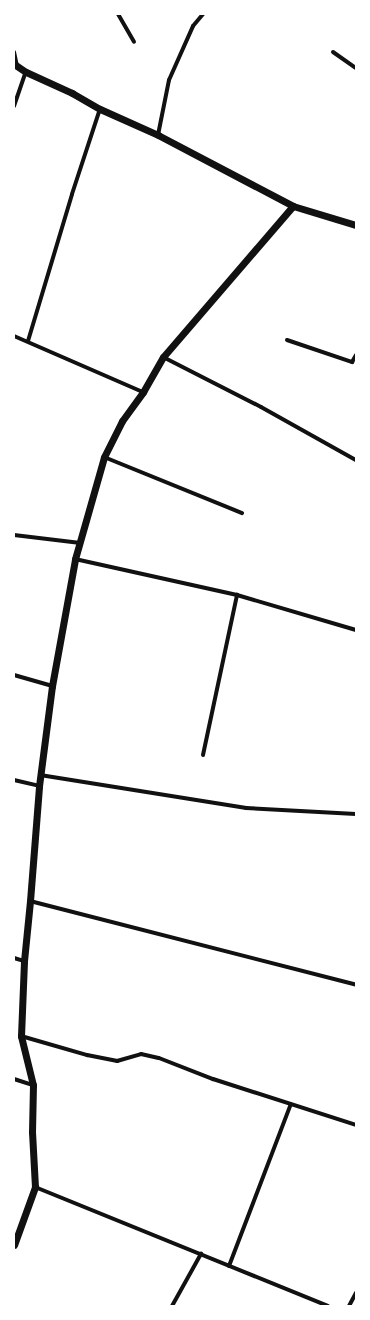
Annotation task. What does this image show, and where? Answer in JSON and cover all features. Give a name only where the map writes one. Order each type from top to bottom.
[{"type":"street","points":[[118,14],[134,42]]},
{"type":"street","points":[[158,135],[169,80],[193,26],[203,14]]},
{"type":"street","points":[[14,52],[16,66],[72,93],[100,110],[158,135],[293,206],[356,225]]},
{"type":"street","points":[[333,52],[356,68]]},
{"type":"street","points":[[14,106],[26,72]]},
{"type":"street","points":[[28,341],[72,194],[100,110]]},
{"type":"street","points":[[14,1245],[35,1187],[32,1132],[33,1085],[21,1036],[24,961],[40,775],[52,686],[75,559],[81,543],[104,457],[122,421],[143,392],[163,357],[293,206]]},
{"type":"street","points":[[14,336],[143,392]]},
{"type":"street","points":[[288,340],[352,362],[356,355]]},
{"type":"street","points":[[163,357],[261,407],[356,460]]},
{"type":"street","points":[[104,457],[242,513]]},
{"type":"street","points":[[14,535],[81,543]]},
{"type":"street","points":[[75,559],[237,595],[356,630]]},
{"type":"street","points":[[203,756],[237,595]]},
{"type":"street","points":[[14,675],[52,686]]},
{"type":"street","points":[[40,775],[246,808],[356,814]]},
{"type":"street","points":[[14,780],[39,786]]},
{"type":"street","points":[[30,901],[356,985]]},
{"type":"street","points":[[14,958],[24,961]]},
{"type":"street","points":[[21,1036],[87,1055],[118,1061],[141,1054],[159,1058],[213,1079],[356,1125]]},
{"type":"street","points":[[14,1079],[33,1085]]},
{"type":"street","points":[[229,1266],[291,1104]]},
{"type":"street","points":[[35,1187],[328,1306]]},
{"type":"street","points":[[172,1306],[200,1254]]},
{"type":"street","points":[[349,1306],[356,1293]]}]
